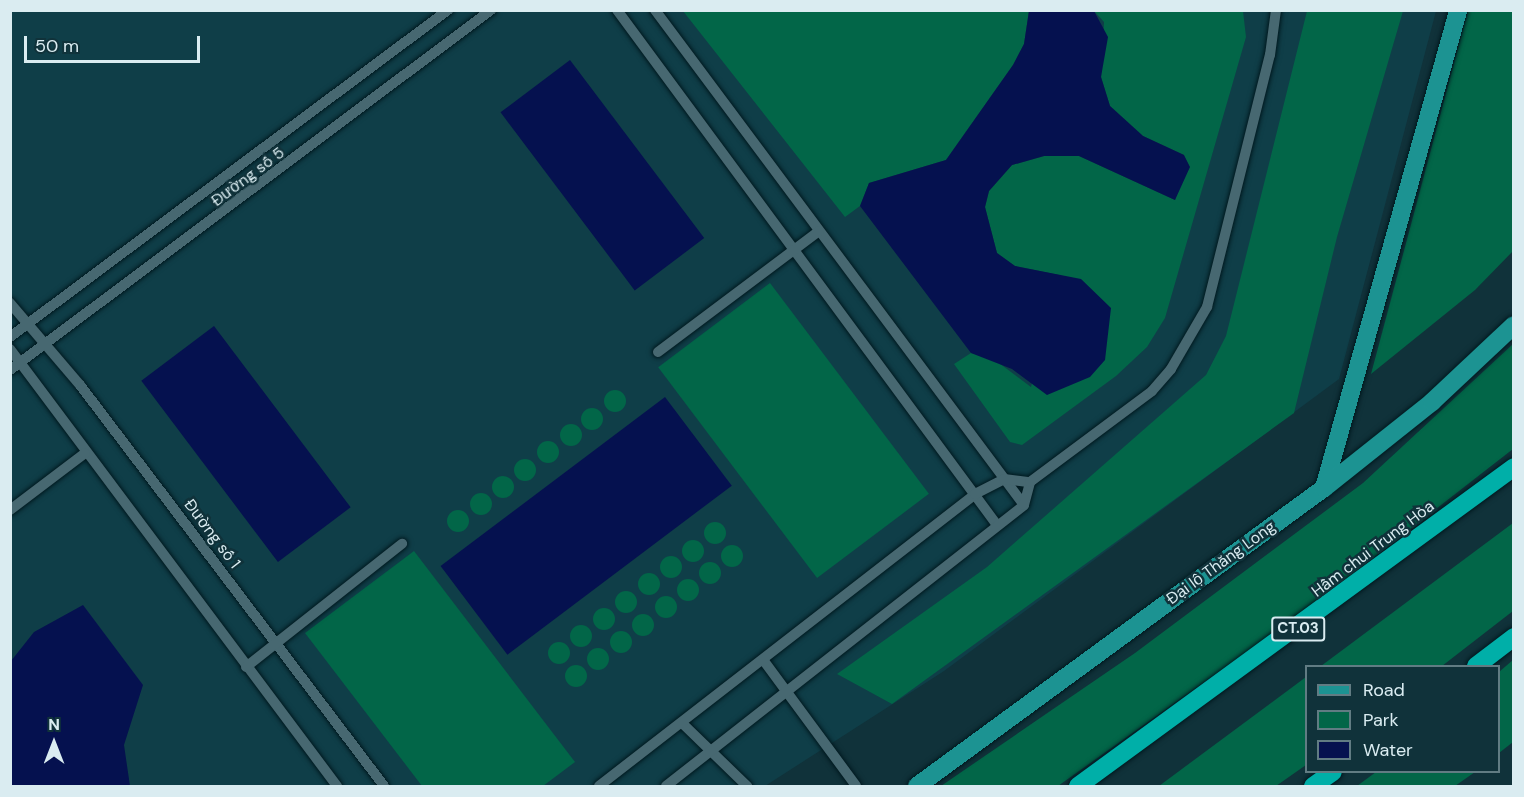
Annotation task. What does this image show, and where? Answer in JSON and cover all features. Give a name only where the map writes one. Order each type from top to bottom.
[{"type":"highway","name":"Hầm chui Trung Hòa","points":[[1078,786],[1514,466]]},
{"type":"highway","points":[[1477,665],[1514,637]]},
{"type":"highway","points":[[1313,786],[1330,773]]},
{"type":"main road","points":[[1324,488],[1458,10]]},
{"type":"main road","name":"Đại lộ Thăng Long","points":[[917,786],[1324,488],[1432,402],[1514,325]]},
{"type":"lane","name":"Đường số 5","points":[[10,337],[448,10]]},
{"type":"lane","name":"Đường số 5","points":[[16,368],[49,346],[491,10]]},
{"type":"lane","points":[[617,10],[997,525]]},
{"type":"lane","points":[[655,10],[1024,505]]},
{"type":"lane","points":[[666,786],[786,689],[1024,505],[1030,482],[1152,391],[1191,339],[1207,307],[1270,55],[1276,10]]},
{"type":"lane","points":[[658,352],[819,231]]},
{"type":"lane","name":"Đường số 1","points":[[10,303],[27,326],[49,346],[384,786]]},
{"type":"lane","points":[[10,349],[16,368],[86,453],[337,786]]},
{"type":"lane","points":[[10,510],[86,453]]},
{"type":"lane","points":[[600,786],[764,661],[975,494],[1004,479],[1030,482]]},
{"type":"lane","points":[[246,668],[402,544]]},
{"type":"lane","points":[[764,661],[856,786]]},
{"type":"lane","points":[[682,723],[708,753],[747,786]]},
{"type":"shaded area","points":[[10,11],[1436,11],[1339,379],[944,671],[765,786],[11,786]]},
{"type":"green space","points":[[1029,10],[1024,44],[1013,65],[946,160],[869,183],[860,206],[845,217],[683,11]]},
{"type":"green space","points":[[1094,11],[1243,11],[1246,37],[1165,318],[1147,347],[1116,376],[1022,445],[1010,442],[954,364],[971,353],[991,357],[1031,387],[1059,275],[1015,266],[997,253],[985,207],[989,191],[1012,165],[1044,156],[1079,156],[1175,200],[1184,155],[1143,136],[1110,106],[1101,77],[1104,22]]},
{"type":"green space","points":[[1307,11],[1403,11],[1337,237],[1294,413],[892,704],[837,674],[987,567],[1206,375],[1226,336]]},
{"type":"green space","points":[[1468,11],[1513,11],[1513,251],[1475,290],[1371,374]]},
{"type":"green space","points":[[770,283],[929,494],[817,578],[658,367]]},
{"type":"green space","points":[[1513,344],[1513,449],[1314,604],[1058,786],[941,786],[1135,653],[1363,483]]},
{"type":"green space","points":[[615,390],[623,393],[626,401],[623,409],[615,412],[607,409],[604,401],[607,393]]},
{"type":"green space","points":[[592,408],[600,411],[603,419],[600,427],[592,430],[584,427],[581,419],[584,411]]},
{"type":"green space","points":[[571,424],[579,427],[582,435],[579,443],[571,446],[563,443],[560,435],[563,427]]},
{"type":"green space","points":[[548,441],[556,444],[559,452],[556,460],[548,463],[540,460],[537,452],[540,444]]},
{"type":"green space","points":[[525,459],[533,462],[536,470],[533,478],[525,481],[517,478],[514,470],[517,462]]},
{"type":"green space","points":[[503,476],[511,479],[514,487],[511,495],[503,498],[495,495],[492,487],[495,479]]},
{"type":"green space","points":[[481,493],[489,496],[492,504],[489,512],[481,515],[473,512],[470,504],[473,496]]},
{"type":"green space","points":[[458,510],[466,513],[469,521],[466,529],[458,532],[450,529],[447,521],[450,513]]},
{"type":"green space","points":[[715,522],[723,525],[726,533],[723,541],[715,544],[707,541],[704,533],[707,525]]},
{"type":"green space","points":[[1513,523],[1513,611],[1443,665],[1322,665]]},
{"type":"green space","points":[[693,540],[701,543],[704,551],[701,559],[693,562],[685,559],[682,551],[685,543]]},
{"type":"green space","points":[[732,545],[740,548],[743,556],[740,564],[732,567],[724,564],[721,556],[724,548]]},
{"type":"green space","points":[[414,551],[575,762],[543,786],[422,786],[305,633]]},
{"type":"green space","points":[[671,556],[679,559],[682,567],[679,575],[671,578],[663,575],[660,567],[663,559]]},
{"type":"green space","points":[[710,562],[718,565],[721,573],[718,581],[710,584],[702,581],[699,573],[702,565]]},
{"type":"green space","points":[[649,573],[657,576],[660,584],[657,592],[649,595],[641,592],[638,584],[641,576]]},
{"type":"green space","points":[[688,579],[696,582],[699,590],[696,598],[688,601],[680,598],[677,590],[680,582]]},
{"type":"green space","points":[[626,591],[634,594],[637,602],[634,610],[626,613],[618,610],[615,602],[618,594]]},
{"type":"green space","points":[[666,596],[674,599],[677,607],[674,615],[666,618],[658,615],[655,607],[658,599]]},
{"type":"green space","points":[[604,608],[612,611],[615,619],[612,627],[604,630],[596,627],[593,619],[596,611]]},
{"type":"green space","points":[[643,614],[651,617],[654,625],[651,633],[643,636],[635,633],[632,625],[635,617]]},
{"type":"green space","points":[[581,625],[589,628],[592,636],[589,644],[581,647],[573,644],[570,636],[573,628]]},
{"type":"green space","points":[[621,631],[629,634],[632,642],[629,650],[621,653],[613,650],[610,642],[613,634]]},
{"type":"green space","points":[[559,642],[567,645],[570,653],[567,661],[559,664],[551,661],[548,653],[551,645]]},
{"type":"green space","points":[[598,648],[606,651],[609,659],[606,667],[598,670],[590,667],[587,659],[590,651]]},
{"type":"green space","points":[[1513,660],[1513,742],[1500,752],[1500,671]]},
{"type":"green space","points":[[576,665],[584,668],[587,676],[584,684],[576,687],[568,684],[565,676],[568,668]]},
{"type":"green space","points":[[1305,678],[1305,766],[1276,786],[1159,786]]},
{"type":"green space","points":[[1375,773],[1474,773],[1455,786],[1357,786]]},
{"type":"water","points":[[1029,11],[1094,11],[1108,37],[1101,77],[1110,106],[1143,136],[1184,155],[1190,167],[1175,200],[1079,156],[1044,156],[1012,165],[989,191],[985,207],[997,253],[1015,266],[1081,279],[1111,308],[1105,360],[1090,377],[1047,395],[1012,369],[971,353],[860,206],[869,183],[946,160],[1013,65],[1024,44]]},
{"type":"water","points":[[570,60],[704,238],[635,290],[501,112]]},
{"type":"water","points":[[214,326],[351,507],[278,562],[141,381]]},
{"type":"water","points":[[665,397],[732,486],[507,655],[441,566]]},
{"type":"water","points":[[83,605],[143,685],[124,745],[130,786],[11,786],[11,661],[34,632]]}]
